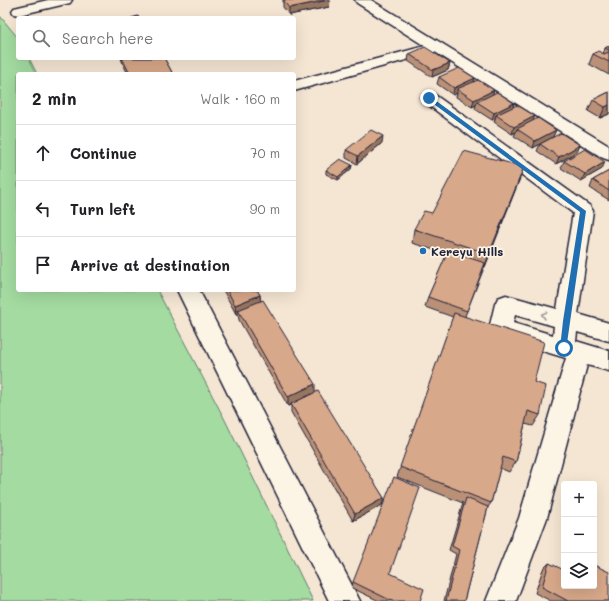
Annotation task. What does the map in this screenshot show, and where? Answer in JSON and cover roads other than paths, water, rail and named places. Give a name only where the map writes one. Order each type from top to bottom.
[{"type":"street","points":[[19,11],[65,0]]},
{"type":"street","points":[[362,0],[609,154]]},
{"type":"street","points":[[296,85],[439,47]]},
{"type":"street","points":[[429,98],[583,211],[566,321],[571,350],[532,518],[501,601]]},
{"type":"street","points":[[189,292],[345,601]]},
{"type":"street","points":[[609,332],[506,304],[500,329],[609,361]]},
{"type":"place","name":"Kereyu Hills","points":[[423,251]]}]
